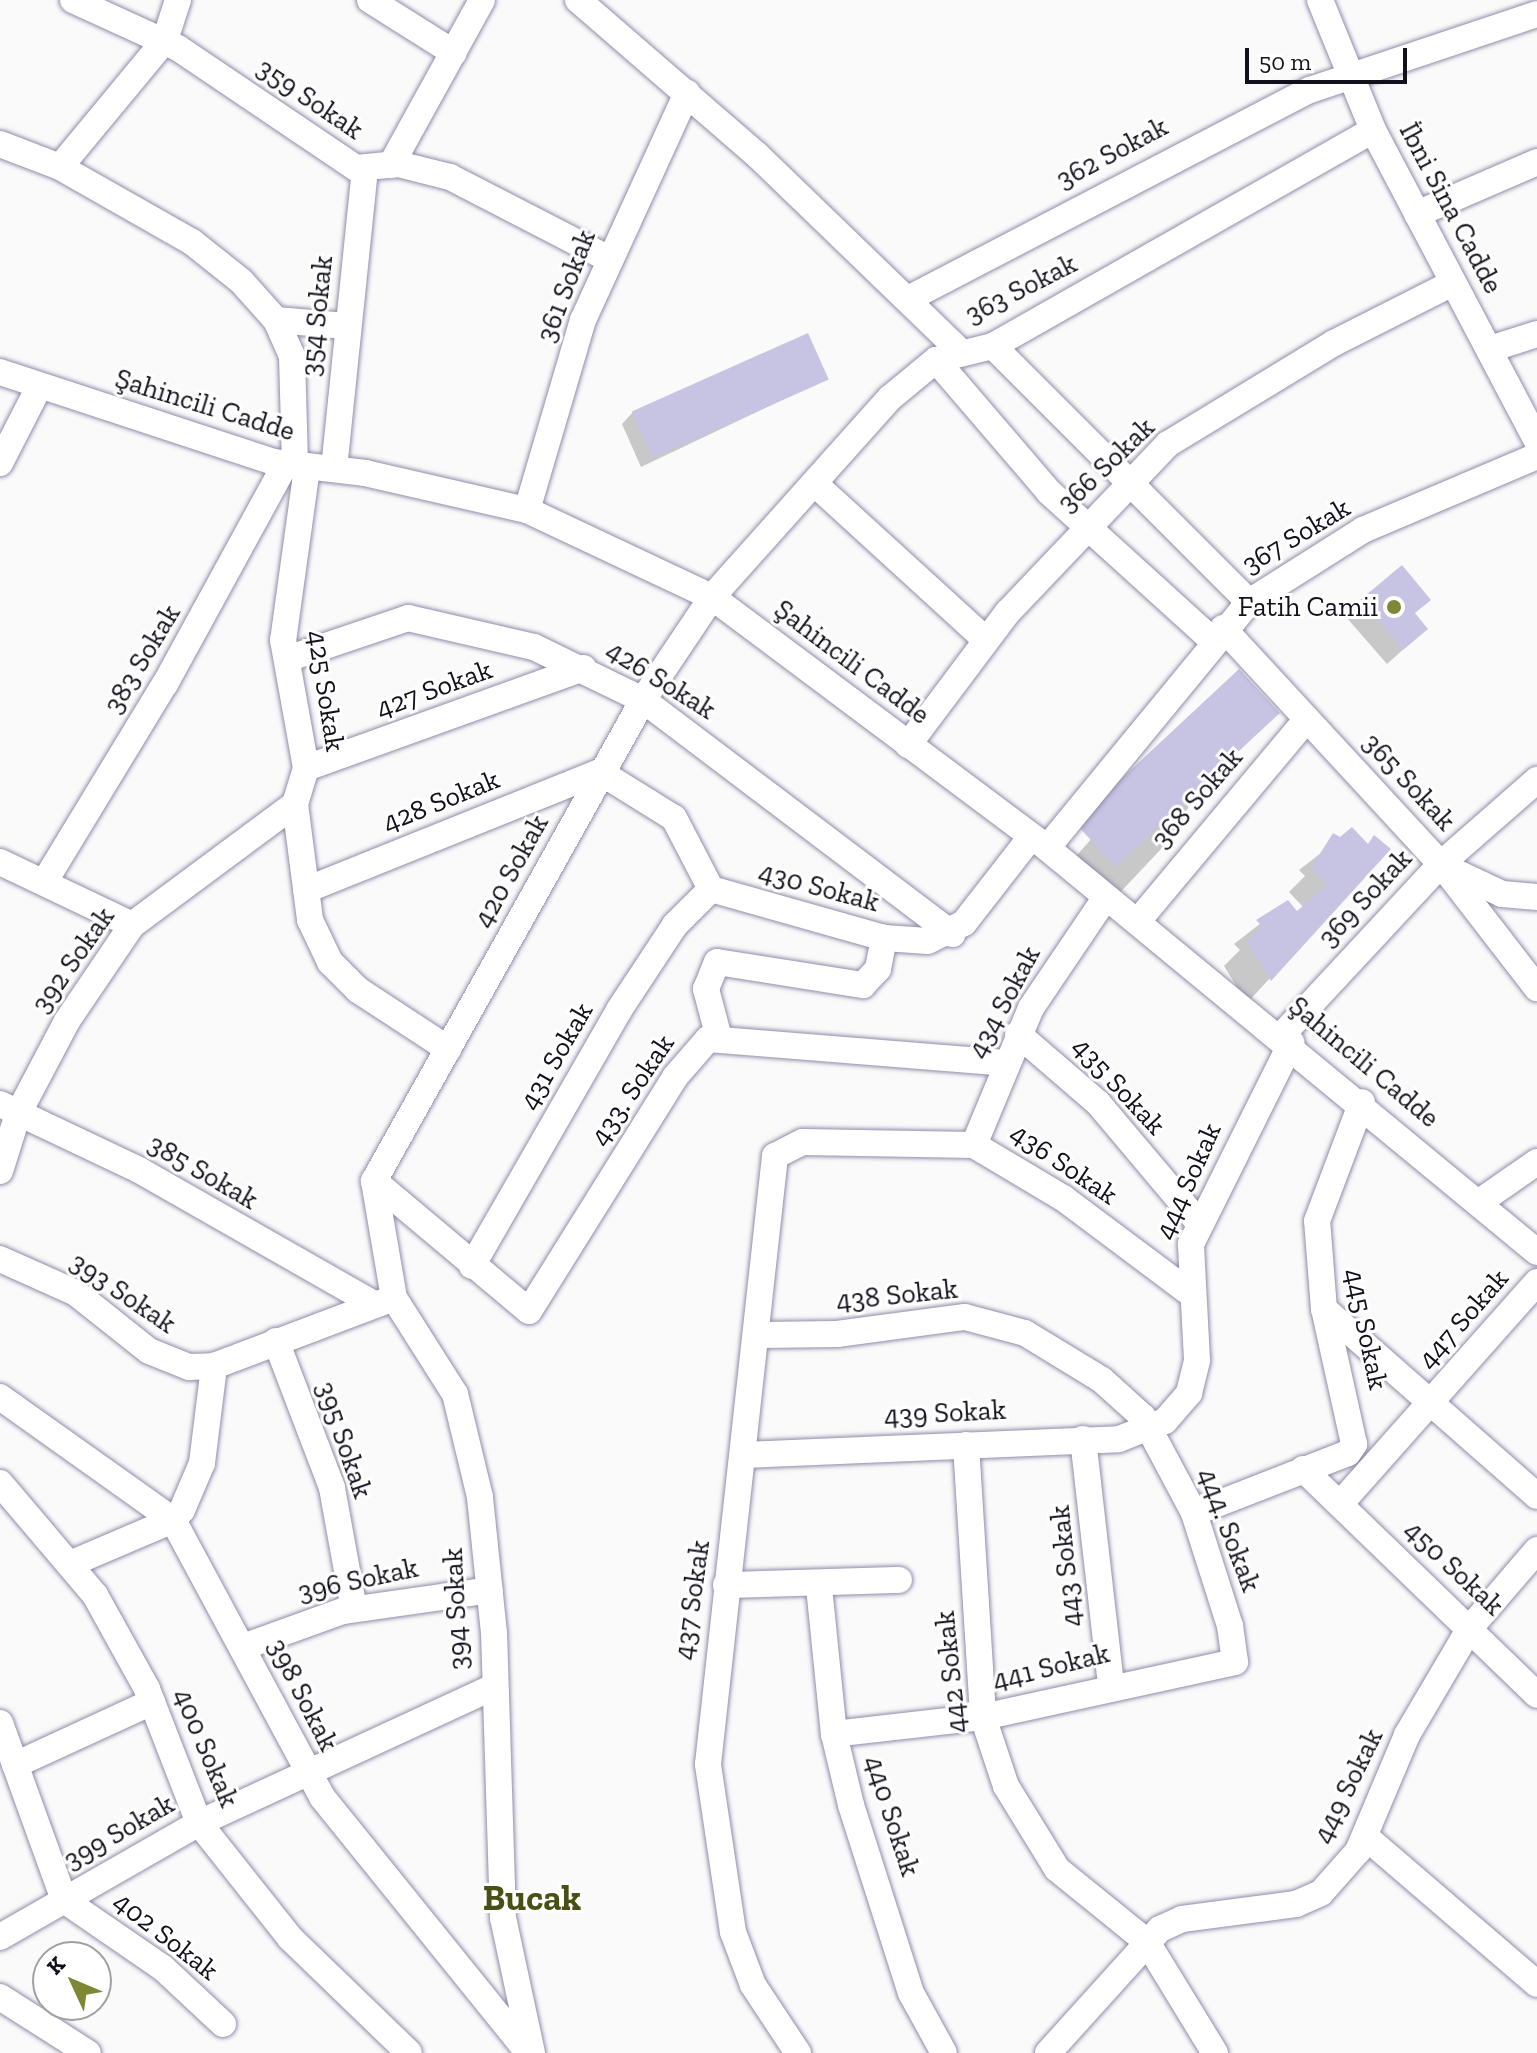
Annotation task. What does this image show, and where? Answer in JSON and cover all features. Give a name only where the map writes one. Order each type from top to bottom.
[{"type":"street","name":"359 Sokak","points":[[73,0],[165,40],[378,168],[481,190],[607,258]]},
{"type":"street","points":[[60,167],[165,40],[178,0]]},
{"type":"street","points":[[370,0],[454,53]]},
{"type":"street","name":"354 Sokak","points":[[299,466],[347,326],[378,168],[454,53],[482,0]]},
{"type":"street","points":[[578,0],[687,93],[962,353]]},
{"type":"street","name":"İbni Sina Cadde","points":[[1320,0],[1373,130],[1537,441]]},
{"type":"street","name":"362 Sokak","points":[[908,299],[1214,137],[1350,76],[1537,14]]},
{"type":"street","name":"361 Sokak","points":[[527,510],[607,258],[687,93]]},
{"type":"street","name":"363 Sokak","points":[[712,597],[890,398],[936,360],[993,346],[1373,130]]},
{"type":"street","points":[[0,144],[60,167],[192,242],[276,320],[292,356],[299,466]]},
{"type":"street","points":[[1417,214],[1537,162]]},
{"type":"street","name":"366 Sokak","points":[[908,745],[986,640],[1125,484],[1168,444],[1334,343],[1453,283]]},
{"type":"street","points":[[276,320],[347,326]]},
{"type":"street","points":[[1490,349],[1537,334]]},
{"type":"street","points":[[993,346],[1125,484],[1249,602]]},
{"type":"street","name":"365 Sokak","points":[[936,360],[1087,526],[1217,634],[1307,719],[1441,864],[1537,988]]},
{"type":"street","name":"Şahincili Cadde","points":[[0,372],[39,387],[299,466],[527,510],[712,597],[1039,842],[1287,1039],[1481,1201],[1537,1252]]},
{"type":"street","points":[[0,463],[39,387]]},
{"type":"street","name":"367 Sokak","points":[[1039,842],[1217,634],[1249,602],[1363,530],[1537,456]]},
{"type":"street","name":"425 Sokak","points":[[299,466],[288,571],[287,659],[306,768],[295,804],[306,890],[330,962],[371,1001],[448,1049]]},
{"type":"street","name":"383 Sokak","points":[[45,881],[299,466]]},
{"type":"street","points":[[814,483],[986,640]]},
{"type":"street","name":"420 Sokak","points":[[374,1181],[600,772],[643,700],[712,597]]},
{"type":"street","name":"426 Sokak","points":[[287,659],[408,618],[534,647],[584,668],[643,700],[952,934]]},
{"type":"street","name":"427 Sokak","points":[[306,768],[584,668]]},
{"type":"street","name":"368 Sokak","points":[[1138,921],[1307,719]]},
{"type":"street","points":[[600,772],[674,818],[711,889]]},
{"type":"street","name":"428 Sokak","points":[[306,890],[600,772]]},
{"type":"street","name":"369 Sokak","points":[[1287,1039],[1441,864],[1537,780]]},
{"type":"street","name":"392 Sokak","points":[[0,1171],[9,1109],[132,925],[295,804]]},
{"type":"street","points":[[952,934],[1039,842]]},
{"type":"street","points":[[0,862],[132,925]]},
{"type":"street","points":[[1441,864],[1489,890],[1537,897]]},
{"type":"street","name":"430 Sokak","points":[[711,889],[884,938],[928,941],[952,934]]},
{"type":"street","name":"431 Sokak","points":[[472,1266],[619,1010],[675,925],[711,889]]},
{"type":"street","name":"434 Sokak","points":[[974,1145],[1018,1034],[1106,897]]},
{"type":"street","points":[[719,1038],[706,989],[717,962],[863,985],[878,969],[884,938]]},
{"type":"street","name":"435 Sokak","points":[[1018,1034],[1116,1122],[1199,1223]]},
{"type":"street","name":"433. Sokak","points":[[472,1266],[529,1311],[675,1077],[699,1047],[719,1038],[1005,1063]]},
{"type":"street","name":"444 Sokak","points":[[1146,1428],[1165,1421],[1189,1393],[1197,1351],[1187,1258],[1199,1223],[1287,1039]]},
{"type":"street","name":"445 Sokak","points":[[1303,1469],[1348,1453],[1356,1433],[1324,1309],[1320,1197],[1362,1102]]},
{"type":"street","name":"385 Sokak","points":[[9,1109],[139,1170],[382,1300]]},
{"type":"street","name":"436 Sokak","points":[[788,1146],[884,1138],[974,1145],[1051,1191],[1190,1293]]},
{"type":"street","name":"437 Sokak","points":[[788,1146],[771,1169],[761,1335],[726,1585],[708,1764],[723,1879],[749,1975],[798,2053]]},
{"type":"street","points":[[1481,1201],[1537,1162]]},
{"type":"street","points":[[374,1181],[472,1266]]},
{"type":"street","name":"394 Sokak","points":[[374,1181],[382,1300],[439,1360],[466,1426],[490,1590],[491,1688],[503,1918],[530,2053]]},
{"type":"street","name":"393 Sokak","points":[[0,1259],[76,1293],[165,1359],[214,1366]]},
{"type":"street","name":"447 Sokak","points":[[1350,1513],[1431,1406],[1537,1282]]},
{"type":"street","points":[[70,1564],[173,1520],[202,1463],[214,1366],[382,1300]]},
{"type":"street","points":[[1324,1309],[1537,1496]]},
{"type":"street","name":"438 Sokak","points":[[761,1335],[837,1334],[965,1317],[1002,1324],[1102,1380],[1146,1428]]},
{"type":"street","name":"395 Sokak","points":[[276,1341],[332,1488],[354,1609]]},
{"type":"street","name":"398 Sokak","points":[[0,1397],[173,1520],[243,1647],[305,1770],[530,2053]]},
{"type":"street","name":"439 Sokak","points":[[744,1455],[1119,1439],[1146,1428]]},
{"type":"street","name":"444. Sokak","points":[[1146,1428],[1194,1513],[1235,1662]]},
{"type":"street","name":"443 Sokak","points":[[1083,1439],[1111,1685]]},
{"type":"street","name":"442 Sokak","points":[[966,1445],[983,1717],[1006,1786],[1038,1847],[1147,1942],[1215,2053]]},
{"type":"street","points":[[1194,1513],[1303,1469]]},
{"type":"street","name":"450 Sokak","points":[[1303,1469],[1537,1695]]},
{"type":"street","name":"400 Sokak","points":[[0,1483],[70,1564],[152,1702],[199,1823],[290,1938],[409,2053]]},
{"type":"street","name":"449 Sokak","points":[[1048,2053],[1147,1942],[1182,1919],[1254,1912],[1321,1893],[1366,1837],[1407,1735],[1470,1628],[1537,1550]]},
{"type":"street","points":[[726,1585],[819,1587],[899,1580]]},
{"type":"street","name":"440 Sokak","points":[[819,1587],[834,1734],[911,1993],[944,2053]]},
{"type":"street","name":"396 Sokak","points":[[243,1647],[354,1609],[490,1590]]},
{"type":"street","name":"441 Sokak","points":[[834,1734],[983,1717],[1111,1685],[1235,1662]]},
{"type":"street","name":"399 Sokak","points":[[0,1937],[199,1823],[305,1770],[491,1688]]},
{"type":"street","points":[[15,1765],[152,1702]]},
{"type":"street","points":[[0,1723],[64,1900]]},
{"type":"street","points":[[1366,1837],[1537,1984]]},
{"type":"street","name":"402 Sokak","points":[[64,1900],[163,1968],[223,2024]]},
{"type":"street","points":[[0,1997],[88,2053]]},
{"type":"building","points":[[808,333],[829,380],[652,458],[632,412]]},
{"type":"building","name":"Fatih Camii","points":[[1402,565],[1431,600],[1415,613],[1428,629],[1403,650],[1360,600]]},
{"type":"building","points":[[1239,669],[1280,713],[1115,866],[1074,822]]},
{"type":"building","points":[[1352,827],[1368,844],[1374,835],[1391,849],[1271,981],[1246,941],[1262,926],[1256,920],[1288,900],[1297,911],[1327,885],[1311,868],[1333,833],[1340,837]]},
{"type":"place","name":"Fatih Camii","points":[[1394,607]]},
{"type":"district","name":"Bucak","points":[[532,1898]]}]
